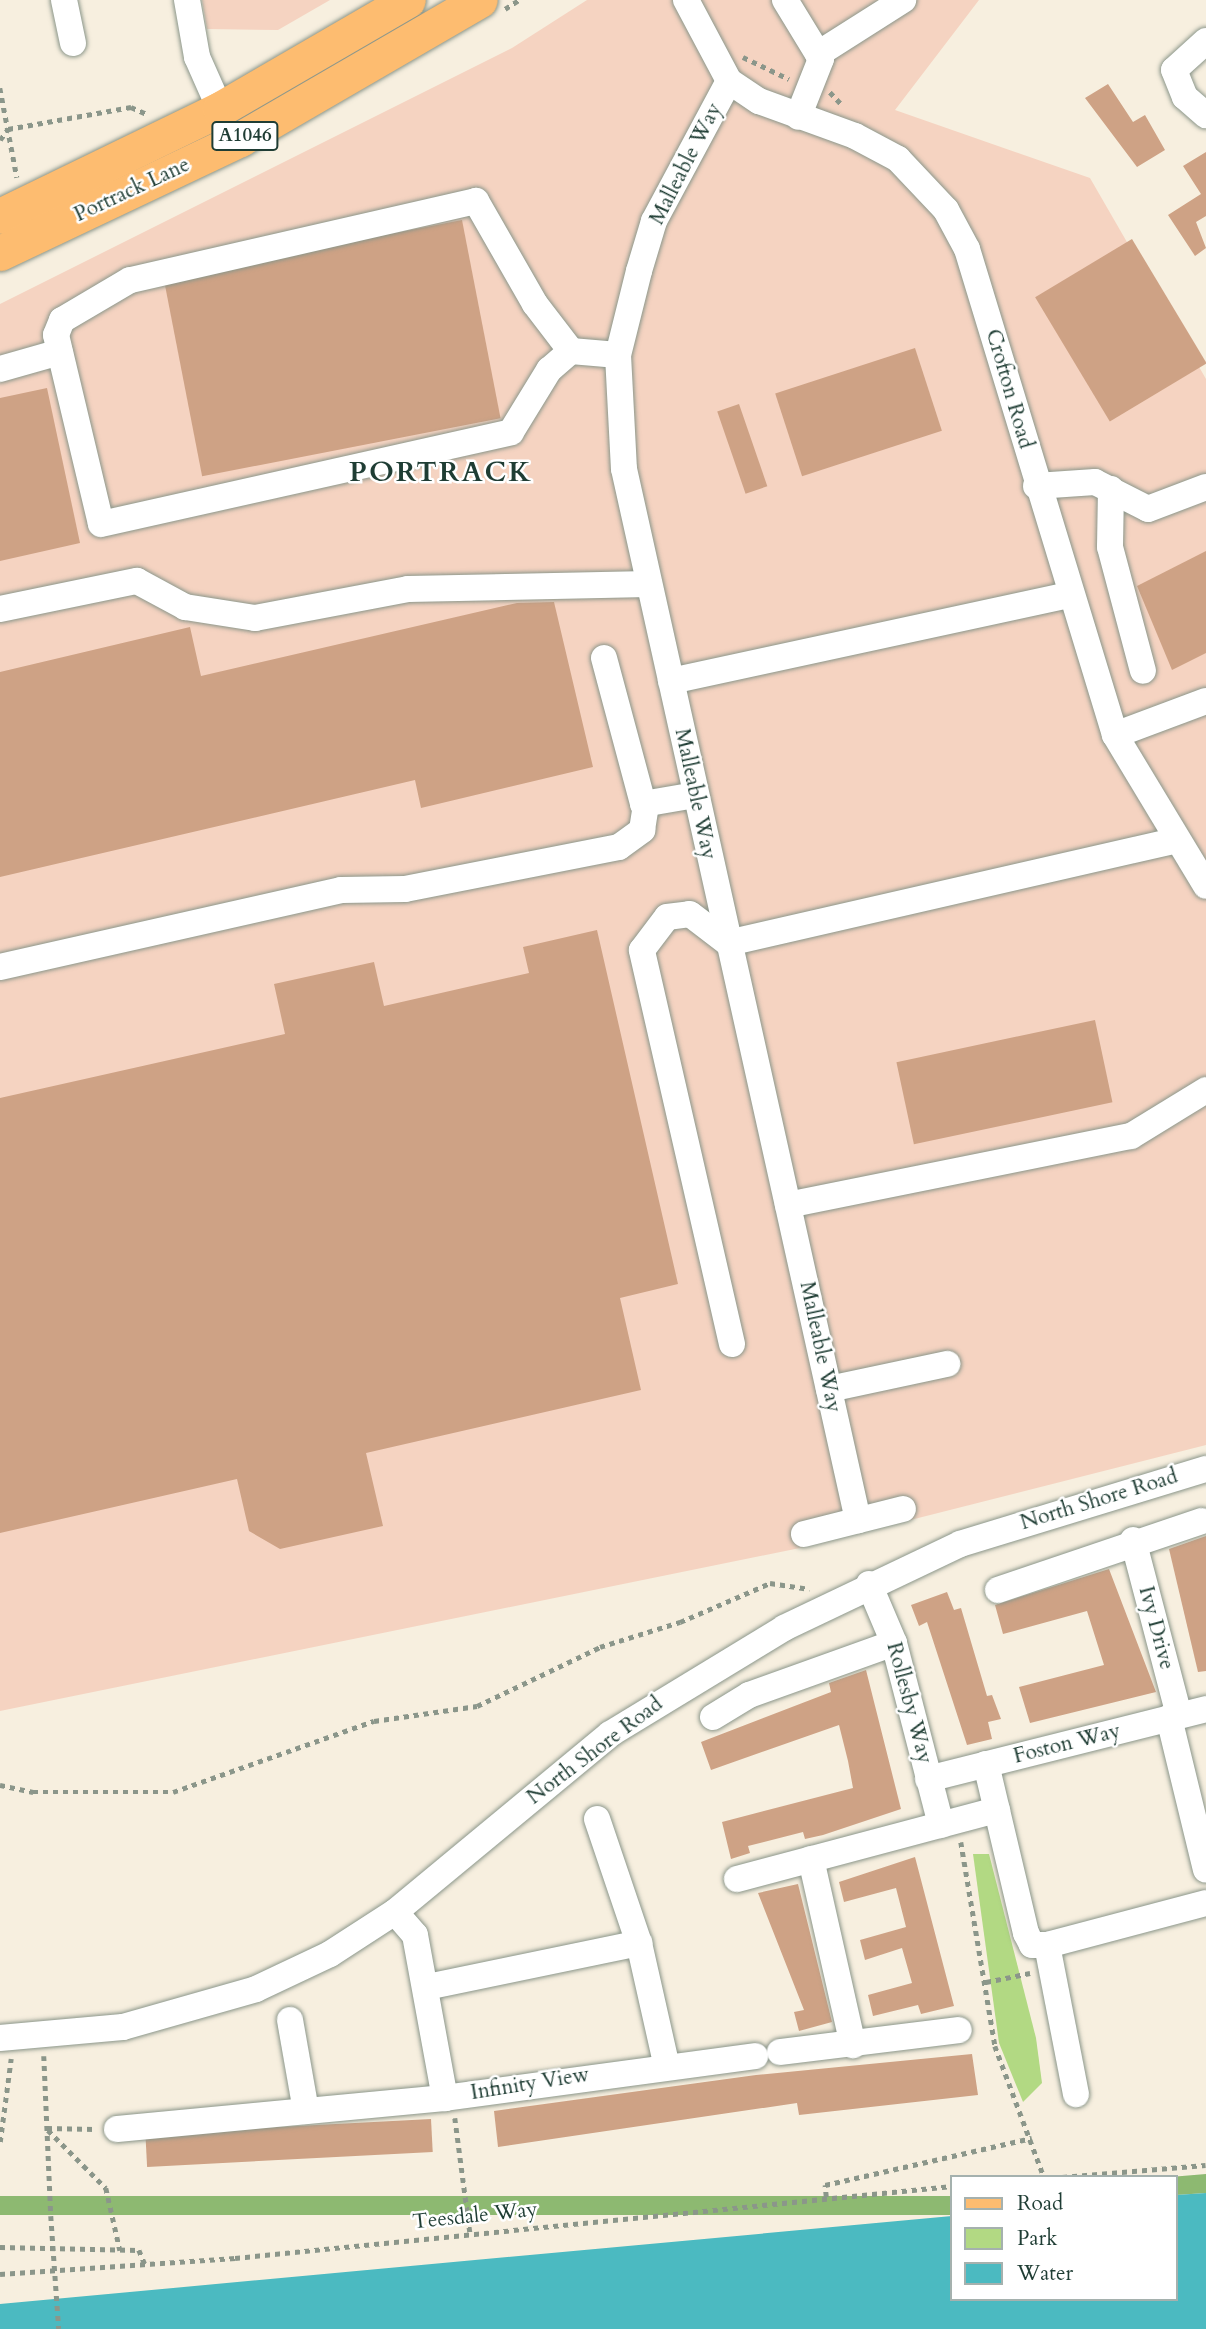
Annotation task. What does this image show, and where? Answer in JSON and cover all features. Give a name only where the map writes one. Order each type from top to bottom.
[{"type":"main road","name":"Portrack Lane","points":[[10,202],[220,109],[408,0]]},
{"type":"main road","name":"Portrack Lane","points":[[0,253],[240,139],[481,0]]},
{"type":"street","points":[[64,0],[72,43]]},
{"type":"street","points":[[187,0],[198,57],[220,109]]},
{"type":"street","points":[[686,0],[729,81]]},
{"type":"street","points":[[785,0],[818,54],[813,89],[798,117]]},
{"type":"street","points":[[818,54],[903,0]]},
{"type":"street","points":[[1206,41],[1184,55],[1174,69],[1176,83],[1206,115]]},
{"type":"street","name":"Crofton Road","points":[[729,81],[798,117],[898,159],[946,210],[967,248],[1069,595],[1115,735],[1206,886]]},
{"type":"street","name":"Malleable Way","points":[[729,81],[654,221],[618,355],[624,469],[727,943],[858,1520]]},
{"type":"street","points":[[571,351],[535,304],[477,201],[130,280],[62,320],[56,335],[101,524],[511,432],[549,370],[571,351],[618,355]]},
{"type":"street","points":[[0,369],[60,352]]},
{"type":"street","points":[[1036,486],[1080,481],[1111,489],[1148,509],[1206,487]]},
{"type":"street","points":[[1111,489],[1110,547],[1143,671]]},
{"type":"street","points":[[0,609],[137,581],[185,607],[255,618],[408,589],[649,584]]},
{"type":"street","points":[[671,681],[1069,595]]},
{"type":"street","points":[[0,967],[341,890],[405,890],[619,846],[642,830],[646,806],[604,658]]},
{"type":"street","points":[[1115,735],[1206,701]]},
{"type":"street","points":[[646,806],[695,795]]},
{"type":"street","points":[[732,1344],[642,950],[667,916],[690,915],[727,943],[1177,840]]},
{"type":"street","points":[[788,1205],[1131,1136],[1206,1090]]},
{"type":"street","points":[[829,1389],[947,1364]]},
{"type":"street","name":"North Shore Road","points":[[6,2038],[44,2038],[123,2027],[256,1989],[330,1954],[395,1912],[610,1734],[719,1663],[869,1584],[1043,1516],[1206,1469]]},
{"type":"street","points":[[804,1534],[903,1509]]},
{"type":"street","points":[[998,1590],[1133,1541],[1202,1521]]},
{"type":"street","name":"Ivy Drive","points":[[1133,1541],[1206,1870]]},
{"type":"street","name":"Rollesby Way","points":[[869,1584],[894,1643],[928,1779],[948,1823]]},
{"type":"street","points":[[713,1717],[748,1695],[894,1643]]},
{"type":"street","name":"Foston Way","points":[[928,1779],[1206,1709]]},
{"type":"street","points":[[986,1764],[1026,1933],[1032,1945],[1050,1957],[1076,2094]]},
{"type":"street","points":[[737,1879],[997,1810]]},
{"type":"street","points":[[597,1819],[639,1942],[666,2063]]},
{"type":"street","points":[[811,1859],[853,2045]]},
{"type":"street","points":[[1050,1957],[1206,1903]]},
{"type":"street","points":[[395,1912],[415,1935],[449,2097]]},
{"type":"street","points":[[427,1987],[639,1942]]},
{"type":"street","points":[[290,2020],[306,2111]]},
{"type":"street","name":"Infinity View","points":[[117,2129],[449,2097],[666,2063],[853,2045],[960,2030]]},
{"type":"path","points":[[732,52],[794,81]]},
{"type":"path","points":[[0,88],[8,129],[10,202]]},
{"type":"path","points":[[0,140],[8,129],[131,107],[142,110],[152,124]]},
{"type":"path","points":[[0,1785],[33,1793],[173,1793],[374,1721],[477,1706],[600,1647],[680,1622],[770,1583],[835,1602]]},
{"type":"path","points":[[948,1823],[986,1982],[995,2046],[1032,2138],[1043,2175]]},
{"type":"path","points":[[986,1982],[1050,1957]]},
{"type":"path","points":[[0,2142],[6,2038]]},
{"type":"path","points":[[44,2038],[51,2216],[59,2329]]},
{"type":"path","points":[[449,2097],[470,2232]]},
{"type":"path","points":[[47,2128],[117,2129]]},
{"type":"path","points":[[47,2128],[106,2188],[120,2250]]},
{"type":"path","points":[[826,2197],[825,2185],[1032,2138]]},
{"type":"path","points":[[1086,2175],[1206,2165]]},
{"type":"path","name":"Teesdale Way","points":[[0,2274],[145,2264],[950,2186]]},
{"type":"path","points":[[0,2247],[139,2250],[145,2264]]},
{"type":"shaded area","points":[[202,0],[330,0],[278,30],[207,29]]},
{"type":"shaded area","points":[[587,0],[979,0],[895,110],[1090,178],[1206,379],[1206,1445],[800,1548],[0,1711],[0,304],[512,48]]},
{"type":"green space","points":[[973,1854],[989,1854],[1036,2038],[1042,2083],[1023,2102],[999,2043]]},
{"type":"green space","points":[[1206,2174],[1206,2193],[1178,2195],[1178,2176]]},
{"type":"green space","points":[[0,2196],[950,2196],[950,2215],[0,2215]]},
{"type":"water","points":[[1206,2193],[1206,2329],[0,2329],[0,2304],[950,2216],[950,2301],[1178,2301],[1178,2195]]},
{"type":"building","points":[[1108,84],[1133,122],[1145,115],[1165,150],[1137,167],[1085,98]]},
{"type":"building","points":[[1206,152],[1206,216],[1196,222],[1206,248],[1195,256],[1168,215],[1201,194],[1183,166]]},
{"type":"building","points":[[462,220],[501,418],[202,476],[164,278]]},
{"type":"building","points":[[1132,239],[1206,364],[1110,421],[1035,297]]},
{"type":"building","points":[[915,348],[942,431],[802,476],[775,393]]},
{"type":"building","points":[[47,388],[80,543],[0,561],[0,398]]},
{"type":"building","points":[[739,404],[767,486],[746,494],[717,411]]},
{"type":"building","points":[[1206,551],[1206,653],[1172,670],[1137,586]]},
{"type":"building","points":[[554,602],[593,767],[421,808],[415,780],[0,877],[0,672],[190,627],[201,676],[517,603]]},
{"type":"building","points":[[597,930],[678,1284],[620,1298],[641,1390],[366,1453],[383,1526],[280,1549],[249,1531],[237,1479],[0,1533],[0,1098],[285,1034],[274,984],[374,962],[384,1006],[529,973],[523,947]]},
{"type":"building","points":[[1095,1020],[1112,1102],[914,1144],[896,1062]]},
{"type":"building","points":[[1206,1536],[1206,1671],[1198,1672],[1169,1549]]},
{"type":"building","points":[[1109,1569],[1156,1692],[1030,1723],[1019,1687],[1104,1665],[1087,1611],[1003,1634],[995,1605]]},
{"type":"building","points":[[947,1592],[954,1610],[961,1608],[987,1696],[992,1695],[1001,1719],[988,1722],[992,1739],[967,1745],[927,1622],[919,1626],[911,1605]]},
{"type":"building","points":[[866,1670],[901,1809],[823,1835],[805,1839],[803,1832],[748,1846],[750,1853],[731,1859],[722,1822],[853,1788],[839,1725],[711,1770],[701,1742],[831,1692],[829,1683]]},
{"type":"building","points":[[915,1857],[954,2006],[921,2014],[918,2005],[873,2016],[868,1995],[912,1983],[902,1948],[865,1960],[860,1940],[906,1927],[896,1888],[844,1902],[839,1882]]},
{"type":"building","points":[[798,1884],[832,2022],[799,2031],[794,2012],[804,2010],[758,1893]]},
{"type":"building","points":[[972,2054],[978,2095],[799,2115],[797,2103],[498,2147],[494,2111],[756,2075]]},
{"type":"building","points":[[431,2119],[433,2152],[147,2167],[145,2134]]},
{"type":"district","name":"PORTRACK","points":[[441,472]]}]
